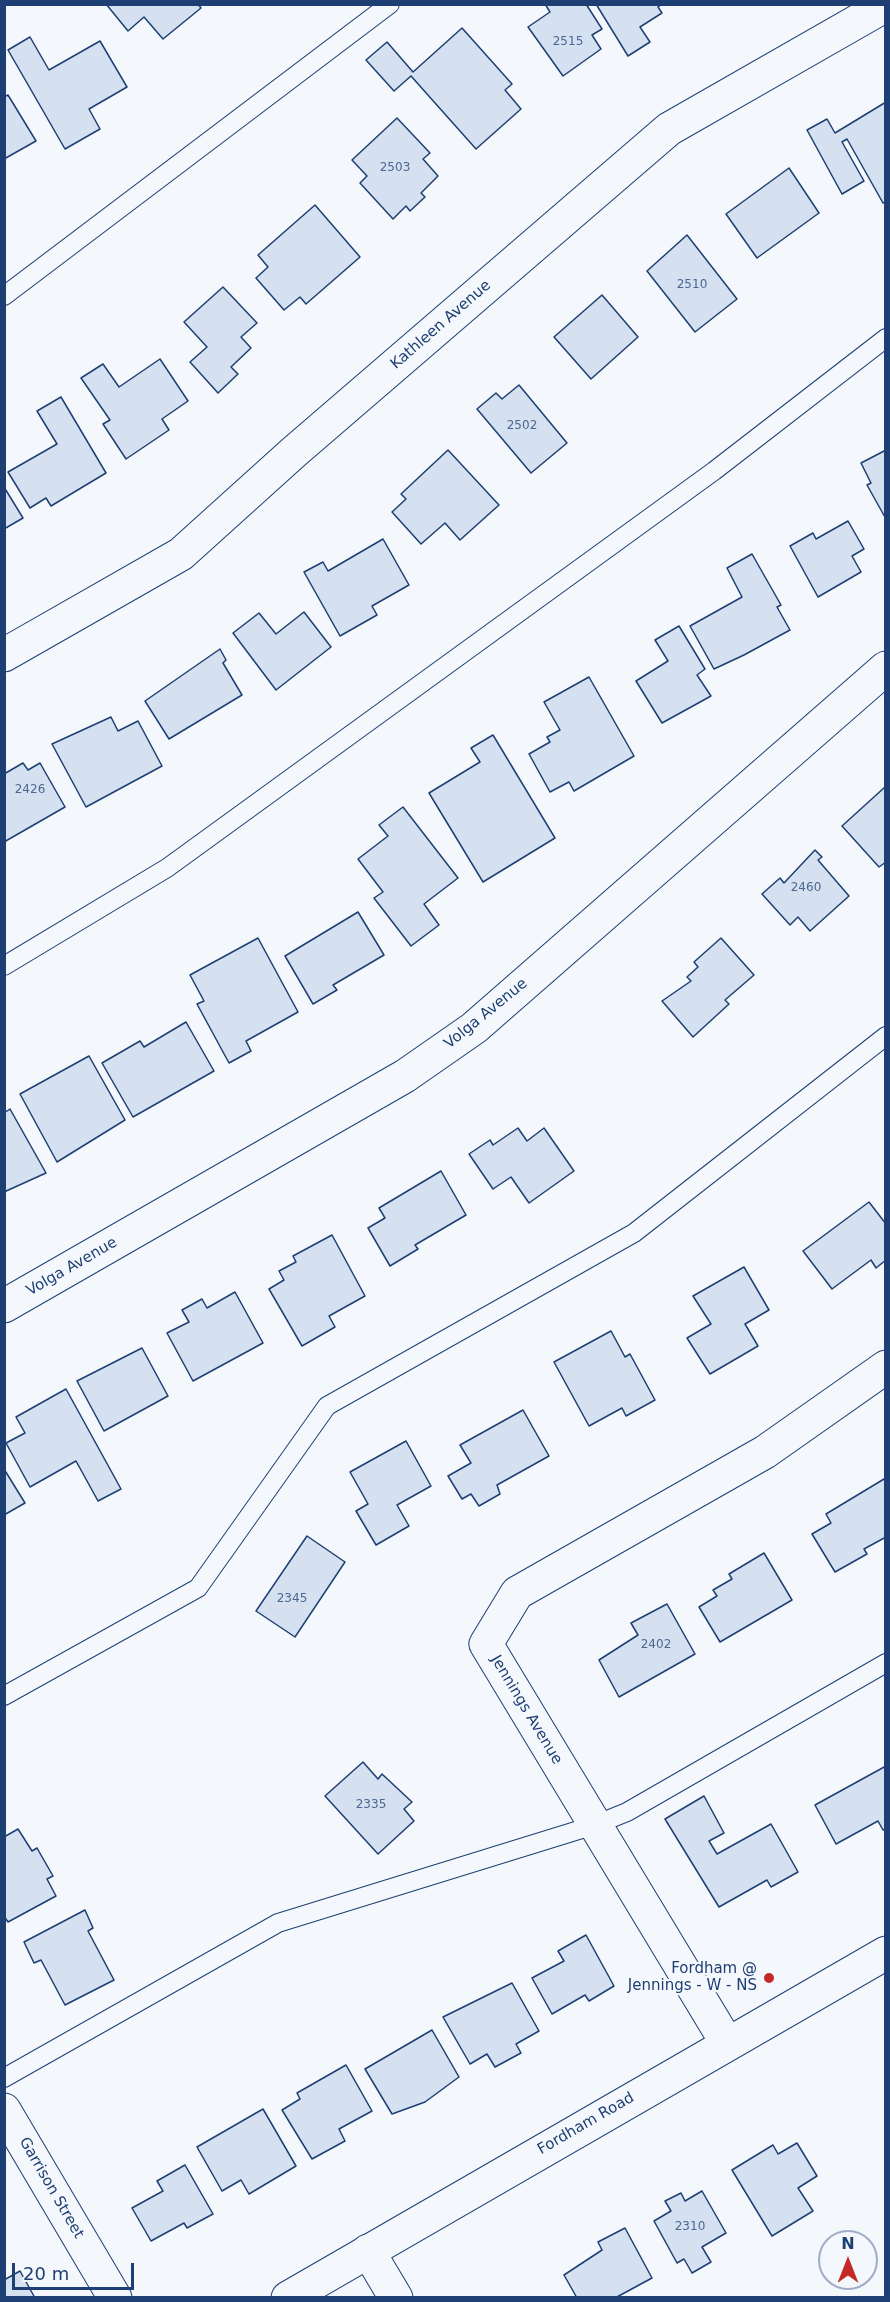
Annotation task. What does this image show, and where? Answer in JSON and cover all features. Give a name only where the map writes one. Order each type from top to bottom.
[{"type":"street","name":"Kathleen Avenue","points":[[4,655],[181,554],[294,452],[669,129],[885,5]]},
{"type":"street","name":"Volga Avenue","points":[[4,1306],[405,1076],[474,1029],[885,668]]},
{"type":"street","name":"Jennings Avenue","points":[[727,2043],[486,1644],[517,1593],[765,1452],[885,1367]]},
{"type":"street","name":"Fordham Road","points":[[288,2298],[885,1953]]},
{"type":"street","name":"Garrison Street","points":[[4,2110],[115,2298]]},
{"type":"street","points":[[368,2251],[396,2298]]},
{"type":"lane","points":[[4,296],[390,4]]},
{"type":"lane","points":[[4,966],[166,868],[714,471],[885,338]]},
{"type":"lane","points":[[4,1696],[198,1588],[327,1406],[634,1233],[885,1036]]},
{"type":"lane","points":[[4,2078],[278,1923],[596,1826],[627,1812],[885,1663]]},
{"type":"building","points":[[106,4],[198,4],[201,8],[163,39],[144,17],[128,31]]},
{"type":"building","points":[[545,4],[586,4],[602,29],[592,35],[601,49],[563,76],[528,27],[550,12]]},
{"type":"building","points":[[596,4],[662,4],[658,7],[662,13],[640,27],[650,42],[628,56]]},
{"type":"building","points":[[462,28],[512,84],[505,90],[521,109],[476,149],[411,76],[394,91],[366,60],[387,42],[413,72]]},
{"type":"building","points":[[30,37],[49,70],[100,41],[127,87],[89,109],[100,129],[65,149],[8,50]]},
{"type":"building","points":[[8,95],[36,141],[4,159],[4,97]]},
{"type":"building","points":[[886,102],[886,202],[883,203],[847,139],[842,142],[864,181],[842,194],[807,130],[827,119],[835,133]]},
{"type":"building","points":[[397,118],[430,153],[423,159],[438,176],[421,193],[425,197],[410,211],[406,206],[393,219],[360,183],[367,176],[352,160]]},
{"type":"building","points":[[789,168],[819,213],[757,258],[726,214]]},
{"type":"building","points":[[315,205],[360,257],[306,304],[300,297],[284,310],[256,278],[268,267],[258,255]]},
{"type":"building","points":[[687,235],[737,299],[695,332],[647,271]]},
{"type":"building","points":[[223,287],[257,323],[241,337],[251,348],[231,367],[238,374],[218,393],[190,362],[207,347],[184,322]]},
{"type":"building","points":[[602,295],[638,337],[591,379],[554,337]]},
{"type":"building","points":[[160,359],[188,401],[162,419],[169,430],[126,459],[103,424],[110,420],[81,378],[103,364],[119,387]]},
{"type":"building","points":[[519,385],[567,443],[531,473],[477,409],[496,393],[502,399]]},
{"type":"building","points":[[61,397],[106,473],[51,506],[46,498],[30,508],[8,472],[57,444],[37,411]]},
{"type":"building","points":[[448,450],[499,505],[460,540],[445,523],[421,544],[392,512],[406,499],[401,494]]},
{"type":"building","points":[[886,450],[886,519],[867,485],[871,483],[861,463]]},
{"type":"building","points":[[4,487],[23,518],[4,529]]},
{"type":"building","points":[[848,521],[864,549],[852,556],[861,572],[818,597],[790,546],[813,533],[816,539]]},
{"type":"building","points":[[383,539],[409,585],[372,606],[377,615],[340,636],[304,572],[323,562],[328,571]]},
{"type":"building","points":[[752,554],[781,605],[777,607],[790,630],[714,669],[690,626],[742,597],[727,568]]},
{"type":"building","points":[[304,612],[331,647],[276,690],[233,633],[259,613],[276,634]]},
{"type":"building","points":[[679,626],[705,669],[697,675],[711,696],[662,723],[636,681],[668,661],[655,640]]},
{"type":"building","points":[[220,649],[226,660],[223,663],[242,695],[169,739],[145,701]]},
{"type":"building","points":[[589,677],[634,756],[574,791],[569,782],[550,792],[529,754],[550,742],[547,737],[560,730],[544,702]]},
{"type":"building","points":[[111,717],[118,731],[138,721],[162,766],[86,807],[52,744]]},
{"type":"building","points":[[493,735],[555,838],[483,882],[429,793],[480,762],[471,748]]},
{"type":"building","points":[[23,763],[28,770],[40,763],[65,807],[4,842],[4,774]]},
{"type":"building","points":[[885,787],[886,862],[879,867],[842,826]]},
{"type":"building","points":[[403,807],[458,878],[424,904],[439,925],[411,946],[374,898],[383,892],[358,859],[388,836],[379,825]]},
{"type":"building","points":[[815,850],[822,857],[818,860],[849,896],[810,931],[798,917],[790,925],[762,894],[780,878],[784,883]]},
{"type":"building","points":[[358,912],[384,955],[333,985],[337,990],[313,1004],[285,956]]},
{"type":"building","points":[[258,938],[298,1012],[246,1041],[251,1051],[229,1063],[197,1004],[204,1001],[190,975]]},
{"type":"building","points":[[721,938],[754,975],[725,1000],[729,1004],[693,1037],[662,1001],[691,981],[687,977],[698,967],[694,962]]},
{"type":"building","points":[[186,1022],[214,1071],[133,1117],[102,1063],[140,1041],[144,1047]]},
{"type":"building","points":[[89,1056],[125,1120],[57,1162],[20,1094]]},
{"type":"building","points":[[10,1109],[46,1173],[4,1192],[4,1113]]},
{"type":"building","points":[[518,1128],[527,1141],[544,1128],[574,1171],[529,1203],[511,1177],[493,1189],[469,1154],[490,1140],[493,1145]]},
{"type":"building","points":[[441,1171],[466,1215],[415,1245],[418,1249],[390,1266],[368,1228],[385,1218],[379,1208]]},
{"type":"building","points":[[869,1202],[886,1224],[886,1260],[876,1268],[871,1260],[832,1289],[803,1251]]},
{"type":"building","points":[[332,1235],[365,1296],[329,1316],[335,1327],[302,1346],[269,1289],[284,1280],[279,1271],[296,1262],[293,1256]]},
{"type":"building","points":[[744,1267],[769,1310],[745,1324],[758,1346],[710,1374],[687,1338],[711,1324],[693,1296]]},
{"type":"building","points":[[235,1292],[263,1343],[193,1381],[167,1333],[189,1322],[182,1310],[202,1299],[207,1308]]},
{"type":"building","points":[[611,1331],[625,1357],[630,1354],[655,1400],[626,1416],[622,1408],[589,1426],[554,1362]]},
{"type":"building","points":[[142,1348],[168,1396],[104,1431],[77,1381]]},
{"type":"building","points":[[66,1389],[121,1489],[98,1501],[76,1461],[30,1487],[6,1443],[25,1433],[16,1417]]},
{"type":"building","points":[[523,1410],[549,1456],[497,1485],[500,1494],[479,1506],[471,1494],[462,1499],[448,1476],[471,1463],[460,1445]]},
{"type":"building","points":[[406,1441],[431,1486],[397,1505],[409,1526],[376,1545],[356,1511],[368,1504],[350,1472]]},
{"type":"building","points":[[4,1469],[25,1503],[4,1515]]},
{"type":"building","points":[[884,1479],[886,1482],[886,1537],[864,1549],[867,1554],[835,1572],[812,1534],[831,1523],[826,1514]]},
{"type":"building","points":[[307,1536],[345,1562],[295,1637],[256,1611]]},
{"type":"building","points":[[764,1553],[792,1600],[720,1642],[699,1607],[717,1596],[713,1590],[732,1579],[729,1574]]},
{"type":"building","points":[[667,1604],[695,1654],[619,1697],[599,1660],[638,1635],[631,1623]]},
{"type":"building","points":[[363,1762],[378,1779],[382,1774],[412,1802],[404,1809],[414,1821],[378,1854],[325,1796]]},
{"type":"building","points":[[886,1766],[886,1829],[883,1830],[878,1821],[836,1844],[815,1805]]},
{"type":"building","points":[[704,1796],[724,1833],[709,1841],[717,1854],[771,1824],[798,1872],[771,1887],[767,1880],[719,1907],[665,1819]]},
{"type":"building","points":[[18,1829],[32,1851],[37,1848],[53,1876],[47,1879],[56,1896],[8,1922],[4,1916],[4,1837]]},
{"type":"building","points":[[85,1910],[93,1928],[88,1931],[114,1980],[65,2005],[41,1960],[34,1963],[24,1942]]},
{"type":"building","points":[[586,1935],[614,1986],[589,2001],[585,1995],[552,2014],[532,1978],[564,1961],[558,1951]]},
{"type":"building","points":[[512,1983],[539,2031],[516,2044],[521,2053],[495,2067],[487,2054],[470,2064],[443,2017]]},
{"type":"building","points":[[432,2030],[459,2077],[425,2102],[392,2114],[365,2069]]},
{"type":"building","points":[[346,2065],[372,2111],[339,2129],[345,2141],[312,2159],[282,2110],[300,2099],[297,2093]]},
{"type":"building","points":[[263,2109],[296,2166],[249,2194],[241,2180],[222,2191],[197,2147]]},
{"type":"building","points":[[797,2143],[817,2176],[798,2188],[813,2211],[772,2236],[732,2170],[773,2145],[778,2154]]},
{"type":"building","points":[[185,2165],[213,2214],[187,2228],[184,2223],[151,2241],[132,2208],[163,2191],[157,2181]]},
{"type":"building","points":[[702,2191],[726,2233],[702,2247],[711,2262],[692,2273],[684,2259],[677,2263],[654,2221],[671,2211],[665,2201],[681,2193],[685,2201]]},
{"type":"building","points":[[625,2228],[652,2278],[615,2298],[577,2298],[564,2275],[602,2250],[598,2242]]},
{"type":"building","points":[[20,2271],[35,2298],[4,2298],[4,2280]]},
{"type":"place","name":"Fordham @ Jennings - W - NS","points":[[769,1978]]}]
